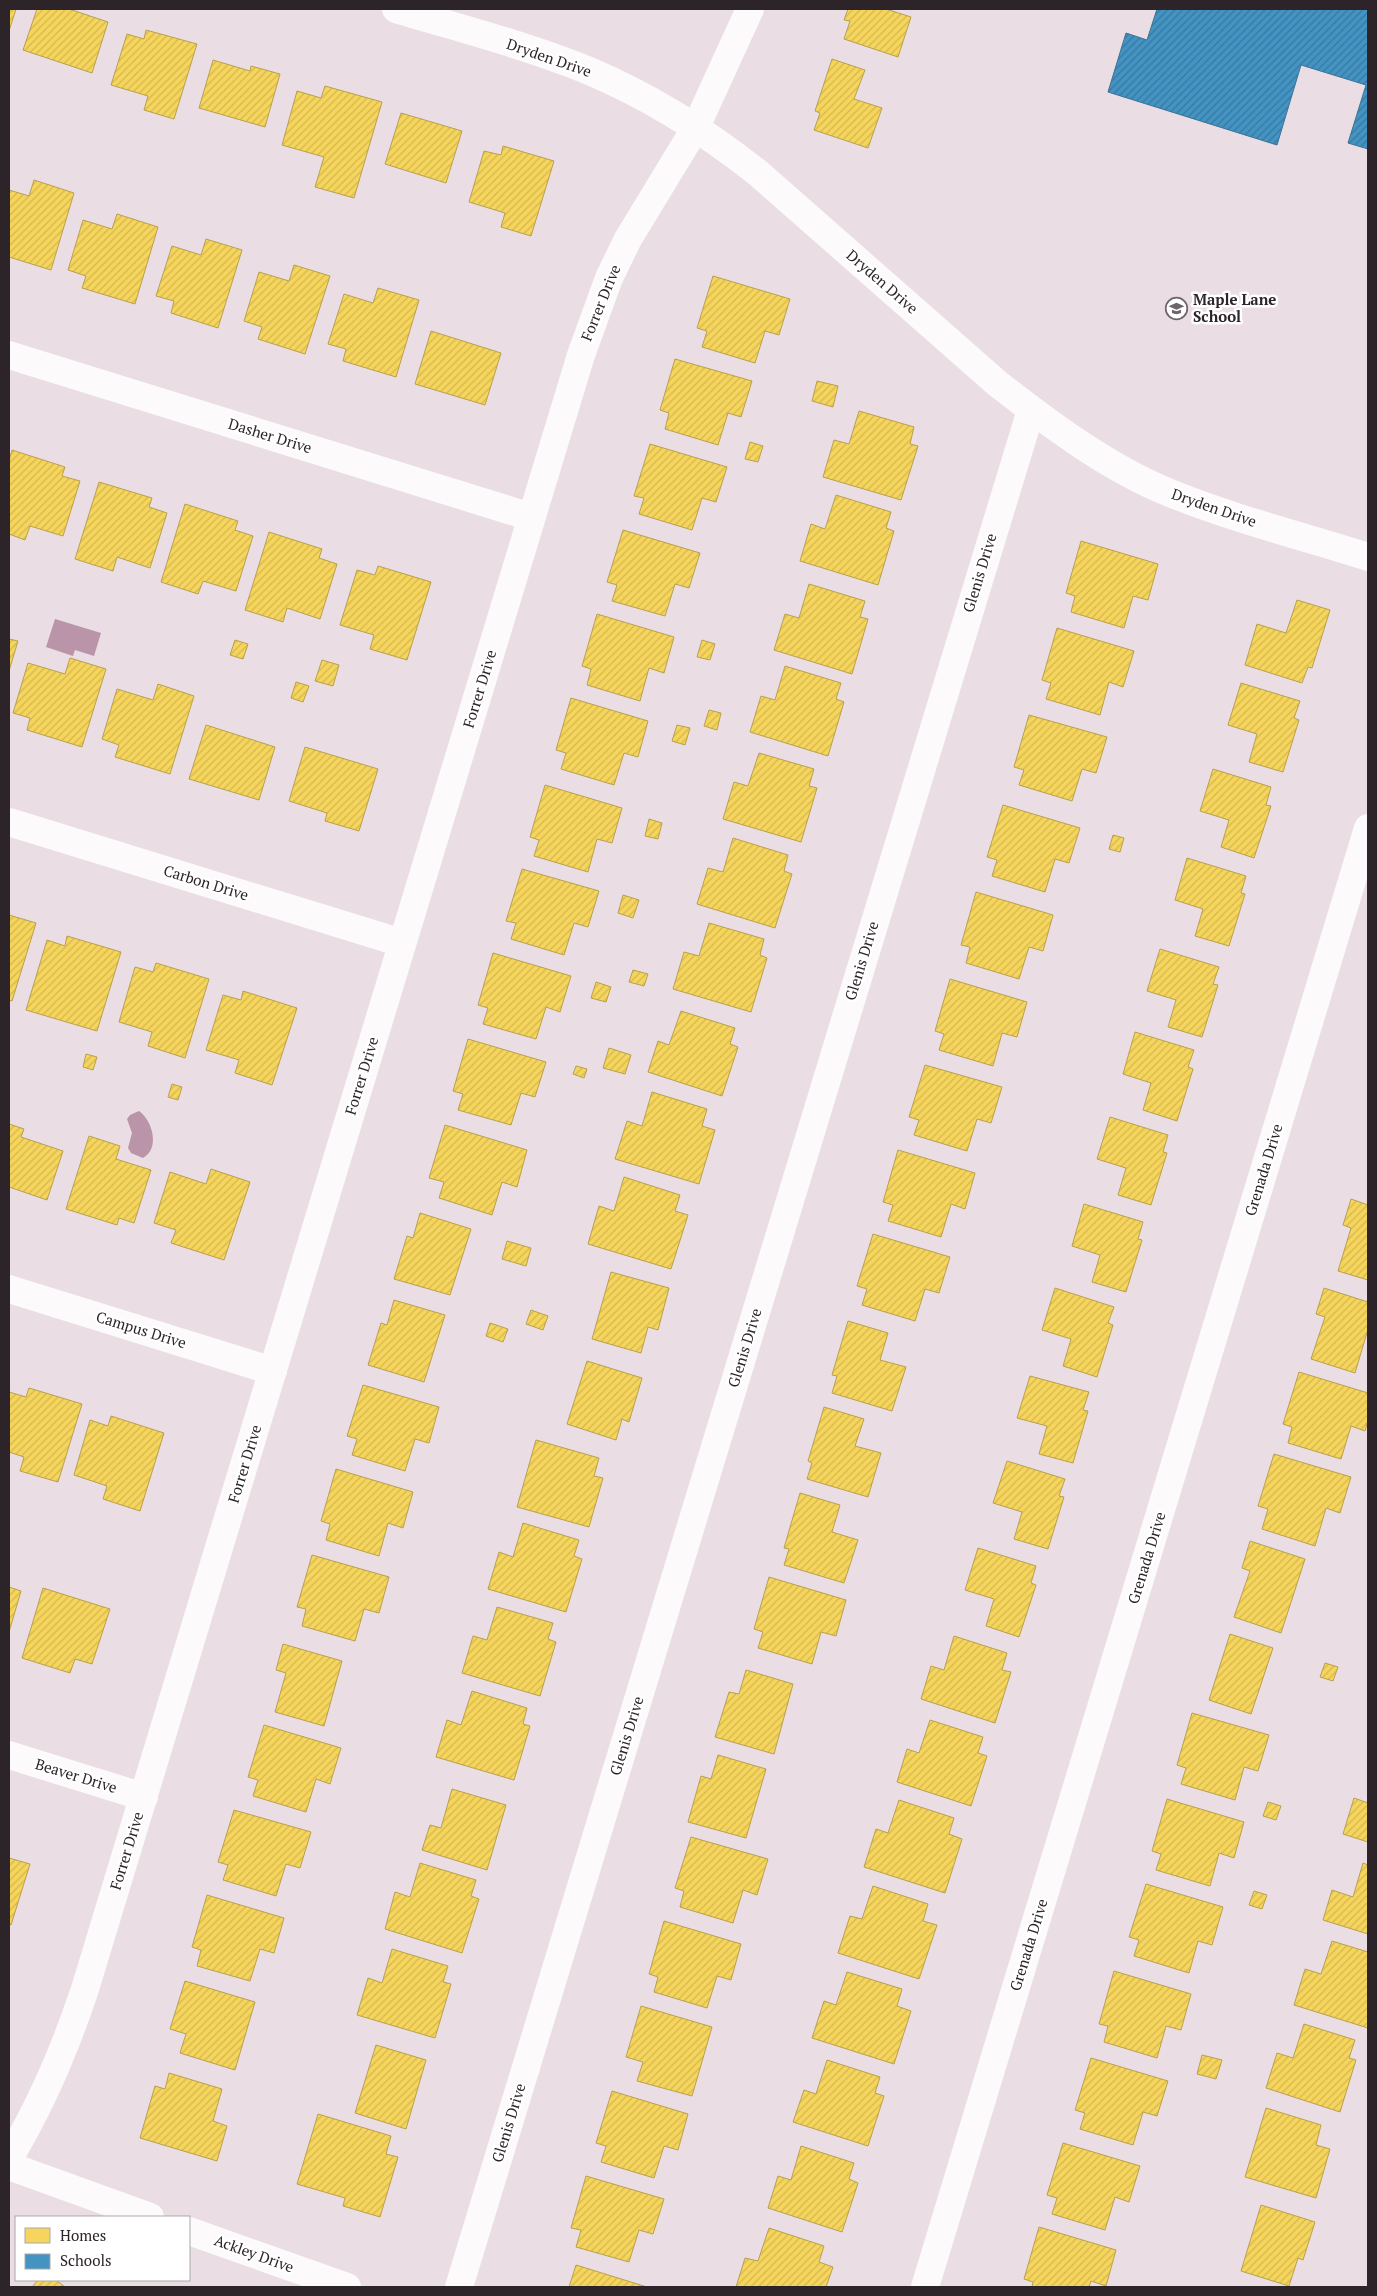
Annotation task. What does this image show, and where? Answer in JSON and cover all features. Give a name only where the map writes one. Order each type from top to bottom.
[{"type":"street","name":"Dryden Drive","points":[[396,9],[586,70],[660,105],[696,127],[758,173],[956,348],[1031,410],[1130,474],[1169,493],[1368,557]]},
{"type":"street","name":"Forrer Drive","points":[[9,2158],[32,2120],[67,2044],[144,1797],[581,354],[610,278],[652,197],[696,127],[750,9]]},
{"type":"street","name":"Dasher Drive","points":[[9,356],[531,517]]},
{"type":"street","name":"Glenis Drive","points":[[459,2287],[1031,410]]},
{"type":"street","name":"Carbon Drive","points":[[9,822],[402,943]]},
{"type":"street","name":"Grenada Drive","points":[[925,2287],[1368,828]]},
{"type":"street","name":"Campus Drive","points":[[9,1289],[273,1371]]},
{"type":"street","name":"Beaver Drive","points":[[9,1755],[144,1797]]},
{"type":"street","points":[[9,2166],[147,2216]]},
{"type":"street","name":"Ackley Drive","points":[[190,2231],[347,2287]]},
{"type":"shaded area","points":[[55,619],[101,633],[94,656],[75,650],[73,656],[46,647]]},
{"type":"shaded area","points":[[139,1111],[148,1121],[153,1135],[152,1148],[143,1158],[131,1153],[128,1148],[132,1133],[127,1119],[130,1115]]},
{"type":"building: Homes","points":[[9,9],[16,9],[9,31]]},
{"type":"building: Homes","points":[[37,9],[69,9],[108,22],[92,73],[23,50]]},
{"type":"building: Homes","points":[[848,9],[886,9],[911,17],[898,57],[844,39],[850,21],[844,20]]},
{"type":"building: Homes","points":[[146,30],[197,44],[174,119],[144,110],[148,96],[111,85],[127,34],[144,39]]},
{"type":"building: Homes","points":[[832,59],[865,70],[854,99],[882,108],[868,148],[814,130],[820,113],[815,111]]},
{"type":"building: Homes","points":[[213,60],[250,71],[251,66],[280,74],[265,127],[199,108]]},
{"type":"building: Homes","points":[[325,86],[382,102],[354,198],[315,187],[324,157],[282,145],[297,91],[321,98]]},
{"type":"building: Homes","points":[[401,113],[462,131],[446,183],[385,164]]},
{"type":"building: Homes","points":[[503,146],[554,161],[531,236],[501,227],[505,213],[469,202],[484,151],[501,155]]},
{"type":"building: Homes","points":[[34,180],[74,193],[51,270],[9,257],[9,190],[29,196]]},
{"type":"building: Homes","points":[[117,214],[158,227],[135,304],[82,288],[86,276],[68,270],[83,220],[112,229]]},
{"type":"building: Homes","points":[[206,239],[242,250],[218,328],[171,313],[174,301],[156,296],[172,246],[201,255]]},
{"type":"building: Homes","points":[[294,265],[330,276],[305,354],[258,339],[262,327],[244,321],[259,272],[289,281]]},
{"type":"building: Homes","points":[[713,276],[790,299],[779,335],[765,331],[755,363],[702,347],[707,331],[697,328]]},
{"type":"building: Homes","points":[[378,288],[419,300],[396,377],[343,361],[346,349],[328,344],[344,294],[373,303]]},
{"type":"building: Homes","points":[[431,331],[501,353],[485,405],[415,384]]},
{"type":"building: Homes","points":[[675,359],[752,381],[741,417],[728,413],[718,445],[665,429],[669,413],[660,410]]},
{"type":"building: Homes","points":[[817,381],[838,386],[833,407],[812,401]]},
{"type":"building: Homes","points":[[859,411],[914,427],[910,444],[918,446],[901,500],[823,477],[834,440],[849,444]]},
{"type":"building: Homes","points":[[750,442],[763,446],[758,462],[745,459]]},
{"type":"building: Homes","points":[[650,444],[727,467],[716,502],[702,498],[692,530],[639,514],[644,498],[634,496]]},
{"type":"building: Homes","points":[[12,450],[65,467],[62,476],[80,481],[63,536],[30,526],[25,540],[9,534],[9,461]]},
{"type":"building: Homes","points":[[99,482],[152,498],[149,507],[167,513],[150,568],[117,557],[113,571],[75,559]]},
{"type":"building: Homes","points":[[836,495],[891,512],[886,528],[894,531],[878,585],[800,561],[811,524],[825,529]]},
{"type":"building: Homes","points":[[185,504],[238,521],[235,530],[253,536],[236,591],[203,581],[198,594],[161,582]]},
{"type":"building: Homes","points":[[623,530],[700,553],[689,588],[675,584],[665,616],[612,601],[617,585],[607,582]]},
{"type":"building: Homes","points":[[269,532],[322,549],[319,558],[337,564],[320,619],[287,608],[283,622],[245,610]]},
{"type":"building: Homes","points":[[1081,541],[1158,564],[1148,600],[1133,596],[1124,628],[1071,612],[1075,596],[1066,593]]},
{"type":"building: Homes","points":[[378,566],[431,582],[407,660],[370,649],[374,635],[340,625],[357,570],[375,575]]},
{"type":"building: Homes","points":[[809,584],[865,601],[860,617],[868,619],[852,674],[774,650],[785,614],[799,618]]},
{"type":"building: Homes","points":[[1297,600],[1330,610],[1312,668],[1308,667],[1302,683],[1245,665],[1257,624],[1286,633]]},
{"type":"building: Homes","points":[[597,614],[674,637],[664,673],[649,668],[640,701],[587,685],[591,669],[582,666]]},
{"type":"building: Homes","points":[[1057,628],[1134,651],[1123,687],[1109,682],[1100,715],[1046,699],[1051,683],[1042,680]]},
{"type":"building: Homes","points":[[9,639],[18,641],[9,671]]},
{"type":"building: Homes","points":[[235,640],[248,644],[243,659],[230,655]]},
{"type":"building: Homes","points":[[702,640],[715,644],[710,660],[697,657]]},
{"type":"building: Homes","points":[[70,658],[106,669],[82,747],[27,730],[30,718],[13,713],[28,663],[65,674]]},
{"type":"building: Homes","points":[[322,660],[339,665],[333,686],[315,681]]},
{"type":"building: Homes","points":[[785,666],[841,683],[836,699],[844,702],[828,756],[750,732],[761,696],[775,700]]},
{"type":"building: Homes","points":[[296,682],[309,686],[303,702],[291,698]]},
{"type":"building: Homes","points":[[1241,683],[1300,701],[1294,718],[1299,720],[1283,772],[1249,762],[1257,734],[1228,725]]},
{"type":"building: Homes","points":[[158,684],[194,696],[170,774],[115,757],[119,745],[102,739],[117,689],[153,700]]},
{"type":"building: Homes","points":[[571,698],[648,721],[638,757],[624,753],[614,785],[561,769],[566,753],[556,750]]},
{"type":"building: Homes","points":[[709,710],[721,713],[717,730],[704,726]]},
{"type":"building: Homes","points":[[1029,715],[1107,737],[1096,773],[1082,769],[1072,801],[1019,785],[1024,770],[1014,767]]},
{"type":"building: Homes","points":[[206,725],[275,747],[259,800],[189,779]]},
{"type":"building: Homes","points":[[677,725],[690,728],[685,745],[672,741]]},
{"type":"building: Homes","points":[[305,747],[378,769],[359,831],[325,821],[327,813],[289,801]]},
{"type":"building: Homes","points":[[759,753],[814,769],[809,786],[817,788],[801,842],[723,819],[734,782],[748,786]]},
{"type":"building: Homes","points":[[1213,769],[1271,787],[1266,805],[1271,806],[1254,858],[1221,847],[1229,820],[1200,811]]},
{"type":"building: Homes","points":[[545,785],[622,808],[612,843],[597,839],[588,872],[534,856],[539,840],[530,837]]},
{"type":"building: Homes","points":[[1003,805],[1080,828],[1069,863],[1055,859],[1045,892],[992,876],[997,860],[987,857]]},
{"type":"building: Homes","points":[[649,819],[662,823],[658,839],[645,836]]},
{"type":"building: Homes","points":[[1113,835],[1124,838],[1120,852],[1109,849]]},
{"type":"building: Homes","points":[[733,838],[788,855],[784,871],[792,874],[775,928],[697,904],[708,868],[723,872]]},
{"type":"building: Homes","points":[[1187,858],[1246,876],[1241,893],[1245,894],[1229,946],[1195,936],[1203,909],[1175,900]]},
{"type":"building: Homes","points":[[522,869],[599,891],[588,927],[574,923],[564,955],[511,939],[516,923],[506,921]]},
{"type":"building: Homes","points":[[976,892],[1053,915],[1043,951],[1029,947],[1019,979],[966,963],[970,947],[961,945]]},
{"type":"building: Homes","points":[[623,895],[639,900],[633,918],[618,913]]},
{"type":"building: Homes","points":[[9,915],[36,923],[12,1001],[9,1000]]},
{"type":"building: Homes","points":[[709,923],[764,939],[760,955],[767,958],[751,1012],[673,989],[684,952],[699,956]]},
{"type":"building: Homes","points":[[67,936],[121,952],[97,1031],[26,1010],[47,940],[65,946]]},
{"type":"building: Homes","points":[[1160,949],[1219,967],[1213,984],[1218,985],[1202,1037],[1168,1027],[1176,1000],[1147,991]]},
{"type":"building: Homes","points":[[493,953],[571,976],[560,1012],[546,1007],[536,1039],[483,1024],[488,1008],[478,1005]]},
{"type":"building: Homes","points":[[156,963],[209,979],[185,1058],[148,1046],[152,1032],[119,1022],[135,967],[153,972]]},
{"type":"building: Homes","points":[[633,970],[648,974],[644,986],[629,982]]},
{"type":"building: Homes","points":[[950,979],[1027,1002],[1017,1037],[1002,1033],[993,1066],[939,1050],[944,1034],[935,1031]]},
{"type":"building: Homes","points":[[596,982],[611,987],[606,1002],[591,998]]},
{"type":"building: Homes","points":[[243,991],[297,1008],[272,1085],[235,1073],[239,1060],[206,1050],[223,995],[241,1000]]},
{"type":"building: Homes","points":[[681,1011],[735,1028],[730,1044],[738,1047],[722,1096],[648,1072],[658,1041],[669,1045]]},
{"type":"building: Homes","points":[[1135,1032],[1194,1050],[1188,1067],[1193,1069],[1177,1121],[1143,1110],[1151,1083],[1123,1074]]},
{"type":"building: Homes","points":[[468,1039],[546,1062],[535,1097],[521,1093],[511,1125],[458,1110],[463,1094],[453,1091]]},
{"type":"building: Homes","points":[[609,1048],[631,1055],[625,1074],[603,1068]]},
{"type":"building: Homes","points":[[86,1054],[97,1057],[93,1070],[83,1067]]},
{"type":"building: Homes","points":[[925,1065],[1002,1087],[991,1123],[977,1119],[967,1151],[914,1135],[919,1120],[909,1117]]},
{"type":"building: Homes","points":[[576,1066],[587,1069],[584,1078],[573,1074]]},
{"type":"building: Homes","points":[[172,1084],[182,1087],[178,1100],[168,1097]]},
{"type":"building: Homes","points":[[652,1092],[707,1109],[702,1126],[715,1130],[699,1184],[615,1159],[627,1121],[642,1126]]},
{"type":"building: Homes","points":[[1110,1117],[1168,1135],[1163,1152],[1167,1153],[1151,1205],[1118,1195],[1126,1168],[1097,1159]]},
{"type":"building: Homes","points":[[9,1124],[24,1129],[21,1137],[63,1151],[47,1200],[9,1187]]},
{"type":"building: Homes","points":[[445,1125],[527,1150],[517,1187],[502,1182],[492,1215],[439,1198],[444,1182],[429,1178]]},
{"type":"building: Homes","points":[[89,1136],[120,1146],[116,1159],[151,1170],[134,1223],[119,1218],[117,1225],[66,1209]]},
{"type":"building: Homes","points":[[898,1150],[975,1173],[965,1209],[951,1204],[941,1237],[888,1221],[893,1205],[883,1202]]},
{"type":"building: Homes","points":[[211,1169],[250,1182],[224,1260],[171,1243],[176,1230],[154,1223],[170,1172],[206,1184]]},
{"type":"building: Homes","points":[[624,1177],[680,1195],[675,1211],[688,1215],[671,1269],[588,1244],[599,1206],[614,1211]]},
{"type":"building: Homes","points":[[1351,1199],[1368,1205],[1368,1280],[1338,1271],[1351,1228],[1343,1225]]},
{"type":"building: Homes","points":[[1084,1204],[1143,1222],[1138,1239],[1142,1240],[1126,1292],[1092,1282],[1100,1255],[1072,1246]]},
{"type":"building: Homes","points":[[420,1213],[471,1229],[450,1295],[394,1279],[407,1236],[413,1238]]},
{"type":"building: Homes","points":[[873,1234],[950,1257],[939,1293],[925,1289],[915,1321],[862,1305],[867,1289],[857,1286]]},
{"type":"building: Homes","points":[[507,1241],[531,1248],[526,1266],[502,1259]]},
{"type":"building: Homes","points":[[611,1272],[669,1288],[658,1330],[648,1327],[641,1353],[592,1339]]},
{"type":"building: Homes","points":[[1055,1288],[1114,1307],[1108,1323],[1113,1325],[1097,1377],[1063,1366],[1071,1339],[1042,1330]]},
{"type":"building: Homes","points":[[1324,1288],[1368,1302],[1368,1329],[1355,1373],[1311,1359],[1325,1317],[1316,1314]]},
{"type":"building: Homes","points":[[394,1300],[445,1315],[424,1382],[368,1365],[381,1323],[387,1325]]},
{"type":"building: Homes","points":[[531,1310],[548,1316],[543,1330],[526,1324]]},
{"type":"building: Homes","points":[[848,1321],[888,1333],[880,1360],[906,1367],[892,1411],[832,1393],[837,1376],[832,1375]]},
{"type":"building: Homes","points":[[490,1323],[508,1329],[503,1342],[486,1336]]},
{"type":"building: Homes","points":[[587,1361],[642,1378],[629,1422],[622,1419],[616,1440],[567,1424]]},
{"type":"building: Homes","points":[[1299,1372],[1368,1393],[1368,1420],[1365,1431],[1351,1426],[1341,1459],[1288,1443],[1292,1427],[1283,1424]]},
{"type":"building: Homes","points":[[1030,1376],[1089,1392],[1083,1410],[1088,1411],[1073,1463],[1039,1454],[1047,1426],[1017,1418]]},
{"type":"building: Homes","points":[[363,1385],[439,1407],[429,1443],[415,1439],[405,1471],[352,1455],[357,1439],[347,1436]]},
{"type":"building: Homes","points":[[29,1388],[82,1404],[58,1482],[20,1471],[24,1457],[9,1452],[9,1392],[26,1397]]},
{"type":"building: Homes","points":[[824,1407],[864,1419],[855,1446],[881,1453],[868,1497],[807,1479],[812,1463],[808,1461]]},
{"type":"building: Homes","points":[[111,1416],[164,1433],[140,1511],[103,1499],[107,1486],[74,1475],[90,1420],[108,1426]]},
{"type":"building: Homes","points":[[536,1440],[599,1458],[594,1476],[603,1478],[589,1527],[517,1507]]},
{"type":"building: Homes","points":[[1274,1454],[1351,1477],[1340,1513],[1326,1508],[1315,1546],[1262,1529],[1268,1509],[1258,1506]]},
{"type":"building: Homes","points":[[1007,1461],[1065,1479],[1059,1496],[1064,1497],[1048,1549],[1014,1539],[1022,1512],[993,1503]]},
{"type":"building: Homes","points":[[336,1469],[413,1492],[403,1528],[388,1523],[379,1556],[326,1540],[330,1524],[321,1521]]},
{"type":"building: Homes","points":[[800,1493],[840,1505],[832,1532],[858,1540],[844,1583],[784,1565],[789,1549],[784,1548]]},
{"type":"building: Homes","points":[[523,1523],[579,1540],[574,1556],[582,1559],[566,1612],[488,1589],[499,1552],[513,1557]]},
{"type":"building: Homes","points":[[1250,1541],[1305,1559],[1281,1633],[1234,1617],[1250,1571],[1242,1568]]},
{"type":"building: Homes","points":[[978,1548],[1036,1566],[1031,1583],[1036,1585],[1019,1637],[986,1626],[994,1599],[965,1590]]},
{"type":"building: Homes","points":[[312,1555],[389,1577],[379,1613],[364,1609],[355,1641],[302,1626],[306,1609],[297,1607]]},
{"type":"building: Homes","points":[[769,1577],[846,1600],[836,1636],[821,1632],[812,1664],[758,1648],[763,1632],[754,1629]]},
{"type":"building: Homes","points":[[9,1587],[21,1591],[9,1632]]},
{"type":"building: Homes","points":[[43,1588],[110,1609],[92,1664],[75,1659],[70,1673],[22,1658]]},
{"type":"building: Homes","points":[[497,1607],[553,1623],[548,1639],[556,1642],[540,1696],[462,1673],[473,1636],[487,1640]]},
{"type":"building: Homes","points":[[1230,1634],[1273,1648],[1251,1714],[1209,1700]]},
{"type":"building: Homes","points":[[954,1636],[1007,1653],[1002,1670],[1011,1672],[995,1723],[921,1699],[931,1666],[944,1670]]},
{"type":"building: Homes","points":[[283,1644],[342,1661],[324,1726],[275,1712],[286,1673],[276,1670]]},
{"type":"building: Homes","points":[[1325,1663],[1338,1667],[1333,1681],[1320,1677]]},
{"type":"building: Homes","points":[[746,1670],[793,1684],[774,1754],[715,1737],[729,1692],[739,1694]]},
{"type":"building: Homes","points":[[472,1691],[527,1708],[523,1724],[530,1726],[514,1780],[436,1757],[447,1720],[461,1725]]},
{"type":"building: Homes","points":[[1192,1713],[1269,1735],[1258,1771],[1244,1767],[1235,1800],[1181,1784],[1186,1768],[1177,1765]]},
{"type":"building: Homes","points":[[930,1720],[983,1737],[978,1753],[987,1756],[971,1806],[897,1782],[907,1749],[919,1753]]},
{"type":"building: Homes","points":[[264,1725],[341,1748],[330,1784],[316,1779],[306,1812],[253,1796],[258,1780],[248,1777]]},
{"type":"building: Homes","points":[[718,1755],[766,1769],[746,1838],[688,1822],[701,1776],[711,1779]]},
{"type":"building: Homes","points":[[452,1789],[506,1805],[487,1870],[422,1850],[430,1825],[441,1828]]},
{"type":"building: Homes","points":[[1354,1798],[1368,1803],[1368,1842],[1343,1834]]},
{"type":"building: Homes","points":[[1167,1799],[1244,1822],[1234,1858],[1219,1853],[1210,1886],[1156,1870],[1161,1854],[1152,1851]]},
{"type":"building: Homes","points":[[899,1800],[954,1818],[949,1834],[962,1839],[945,1893],[864,1867],[876,1829],[888,1833]]},
{"type":"building: Homes","points":[[1268,1802],[1281,1806],[1276,1820],[1263,1816]]},
{"type":"building: Homes","points":[[234,1810],[311,1832],[300,1868],[286,1864],[276,1896],[223,1880],[228,1865],[218,1862]]},
{"type":"building: Homes","points":[[691,1837],[768,1859],[757,1895],[743,1890],[733,1923],[680,1907],[684,1891],[675,1888]]},
{"type":"building: Homes","points":[[9,1858],[30,1864],[11,1925],[9,1924]]},
{"type":"building: Homes","points":[[420,1863],[476,1880],[471,1896],[479,1899],[462,1953],[385,1929],[395,1892],[410,1897]]},
{"type":"building: Homes","points":[[1363,1863],[1368,1865],[1368,1934],[1323,1920],[1332,1890],[1353,1897]]},
{"type":"building: Homes","points":[[1146,1884],[1223,1907],[1212,1945],[1198,1941],[1189,1973],[1134,1956],[1139,1940],[1129,1937]]},
{"type":"building: Homes","points":[[873,1886],[928,1904],[923,1921],[937,1925],[919,1979],[838,1953],[850,1916],[862,1919]]},
{"type":"building: Homes","points":[[1254,1891],[1267,1895],[1262,1909],[1249,1905]]},
{"type":"building: Homes","points":[[207,1895],[284,1918],[274,1953],[260,1949],[250,1981],[197,1966],[201,1950],[192,1947]]},
{"type":"building: Homes","points":[[664,1921],[741,1944],[731,1980],[717,1976],[707,2008],[654,1992],[658,1977],[649,1974]]},
{"type":"building: Homes","points":[[1332,1941],[1368,1952],[1368,2028],[1294,2005],[1305,1969],[1321,1974]]},
{"type":"building: Homes","points":[[392,1949],[448,1966],[443,1982],[451,1984],[435,2038],[357,2015],[368,1978],[382,1983]]},
{"type":"building: Homes","points":[[1114,1971],[1191,1994],[1181,2030],[1166,2026],[1157,2058],[1104,2042],[1108,2026],[1099,2024]]},
{"type":"building: Homes","points":[[847,1972],[902,1989],[897,2006],[911,2011],[894,2064],[812,2038],[824,2001],[836,2005]]},
{"type":"building: Homes","points":[[185,1981],[255,2002],[235,2070],[180,2053],[186,2034],[170,2029]]},
{"type":"building: Homes","points":[[641,2006],[712,2027],[692,2096],[637,2081],[643,2062],[626,2057]]},
{"type":"building: Homes","points":[[1304,2024],[1355,2040],[1349,2058],[1356,2060],[1340,2112],[1266,2088],[1277,2053],[1293,2058]]},
{"type":"building: Homes","points":[[376,2045],[426,2060],[406,2129],[355,2113]]},
{"type":"building: Homes","points":[[1202,2055],[1222,2060],[1216,2079],[1197,2074]]},
{"type":"building: Homes","points":[[1091,2058],[1168,2081],[1157,2116],[1143,2112],[1133,2145],[1080,2129],[1085,2113],[1075,2110]]},
{"type":"building: Homes","points":[[827,2060],[880,2077],[875,2093],[884,2096],[868,2146],[793,2122],[804,2090],[816,2094]]},
{"type":"building: Homes","points":[[169,2073],[222,2089],[213,2121],[227,2126],[217,2161],[140,2138],[155,2086],[165,2089]]},
{"type":"building: Homes","points":[[612,2091],[688,2114],[678,2150],[664,2146],[654,2178],[601,2162],[606,2146],[596,2143]]},
{"type":"building: Homes","points":[[1266,2108],[1321,2125],[1316,2145],[1330,2149],[1316,2198],[1245,2177]]},
{"type":"building: Homes","points":[[318,2114],[391,2136],[386,2154],[398,2157],[380,2217],[343,2206],[345,2198],[297,2184]]},
{"type":"building: Homes","points":[[1063,2143],[1140,2166],[1129,2202],[1115,2197],[1105,2230],[1052,2214],[1057,2198],[1047,2195]]},
{"type":"building: Homes","points":[[801,2146],[854,2163],[849,2179],[858,2183],[842,2232],[768,2208],[778,2176],[791,2180]]},
{"type":"building: Homes","points":[[586,2176],[664,2199],[653,2234],[639,2230],[629,2262],[576,2247],[581,2230],[571,2228]]},
{"type":"building: Homes","points":[[1261,2205],[1315,2222],[1303,2260],[1298,2258],[1289,2286],[1241,2271]]},
{"type":"building: Homes","points":[[1039,2227],[1116,2250],[1106,2286],[1091,2281],[1089,2287],[1032,2287],[1033,2282],[1024,2279]]},
{"type":"building: Homes","points":[[769,2228],[824,2246],[819,2262],[833,2267],[826,2287],[736,2287],[745,2258],[758,2261]]},
{"type":"building: Homes","points":[[576,2265],[647,2287],[569,2287]]},
{"type":"building: Homes","points":[[37,2281],[57,2281],[65,2287],[32,2287]]},
{"type":"building: Schools","points":[[1157,9],[1368,9],[1368,149],[1348,143],[1366,85],[1301,65],[1277,145],[1108,92],[1126,33],[1147,40]]},
{"type":"place","name":"Maple Lane School","points":[[1177,309]]}]
